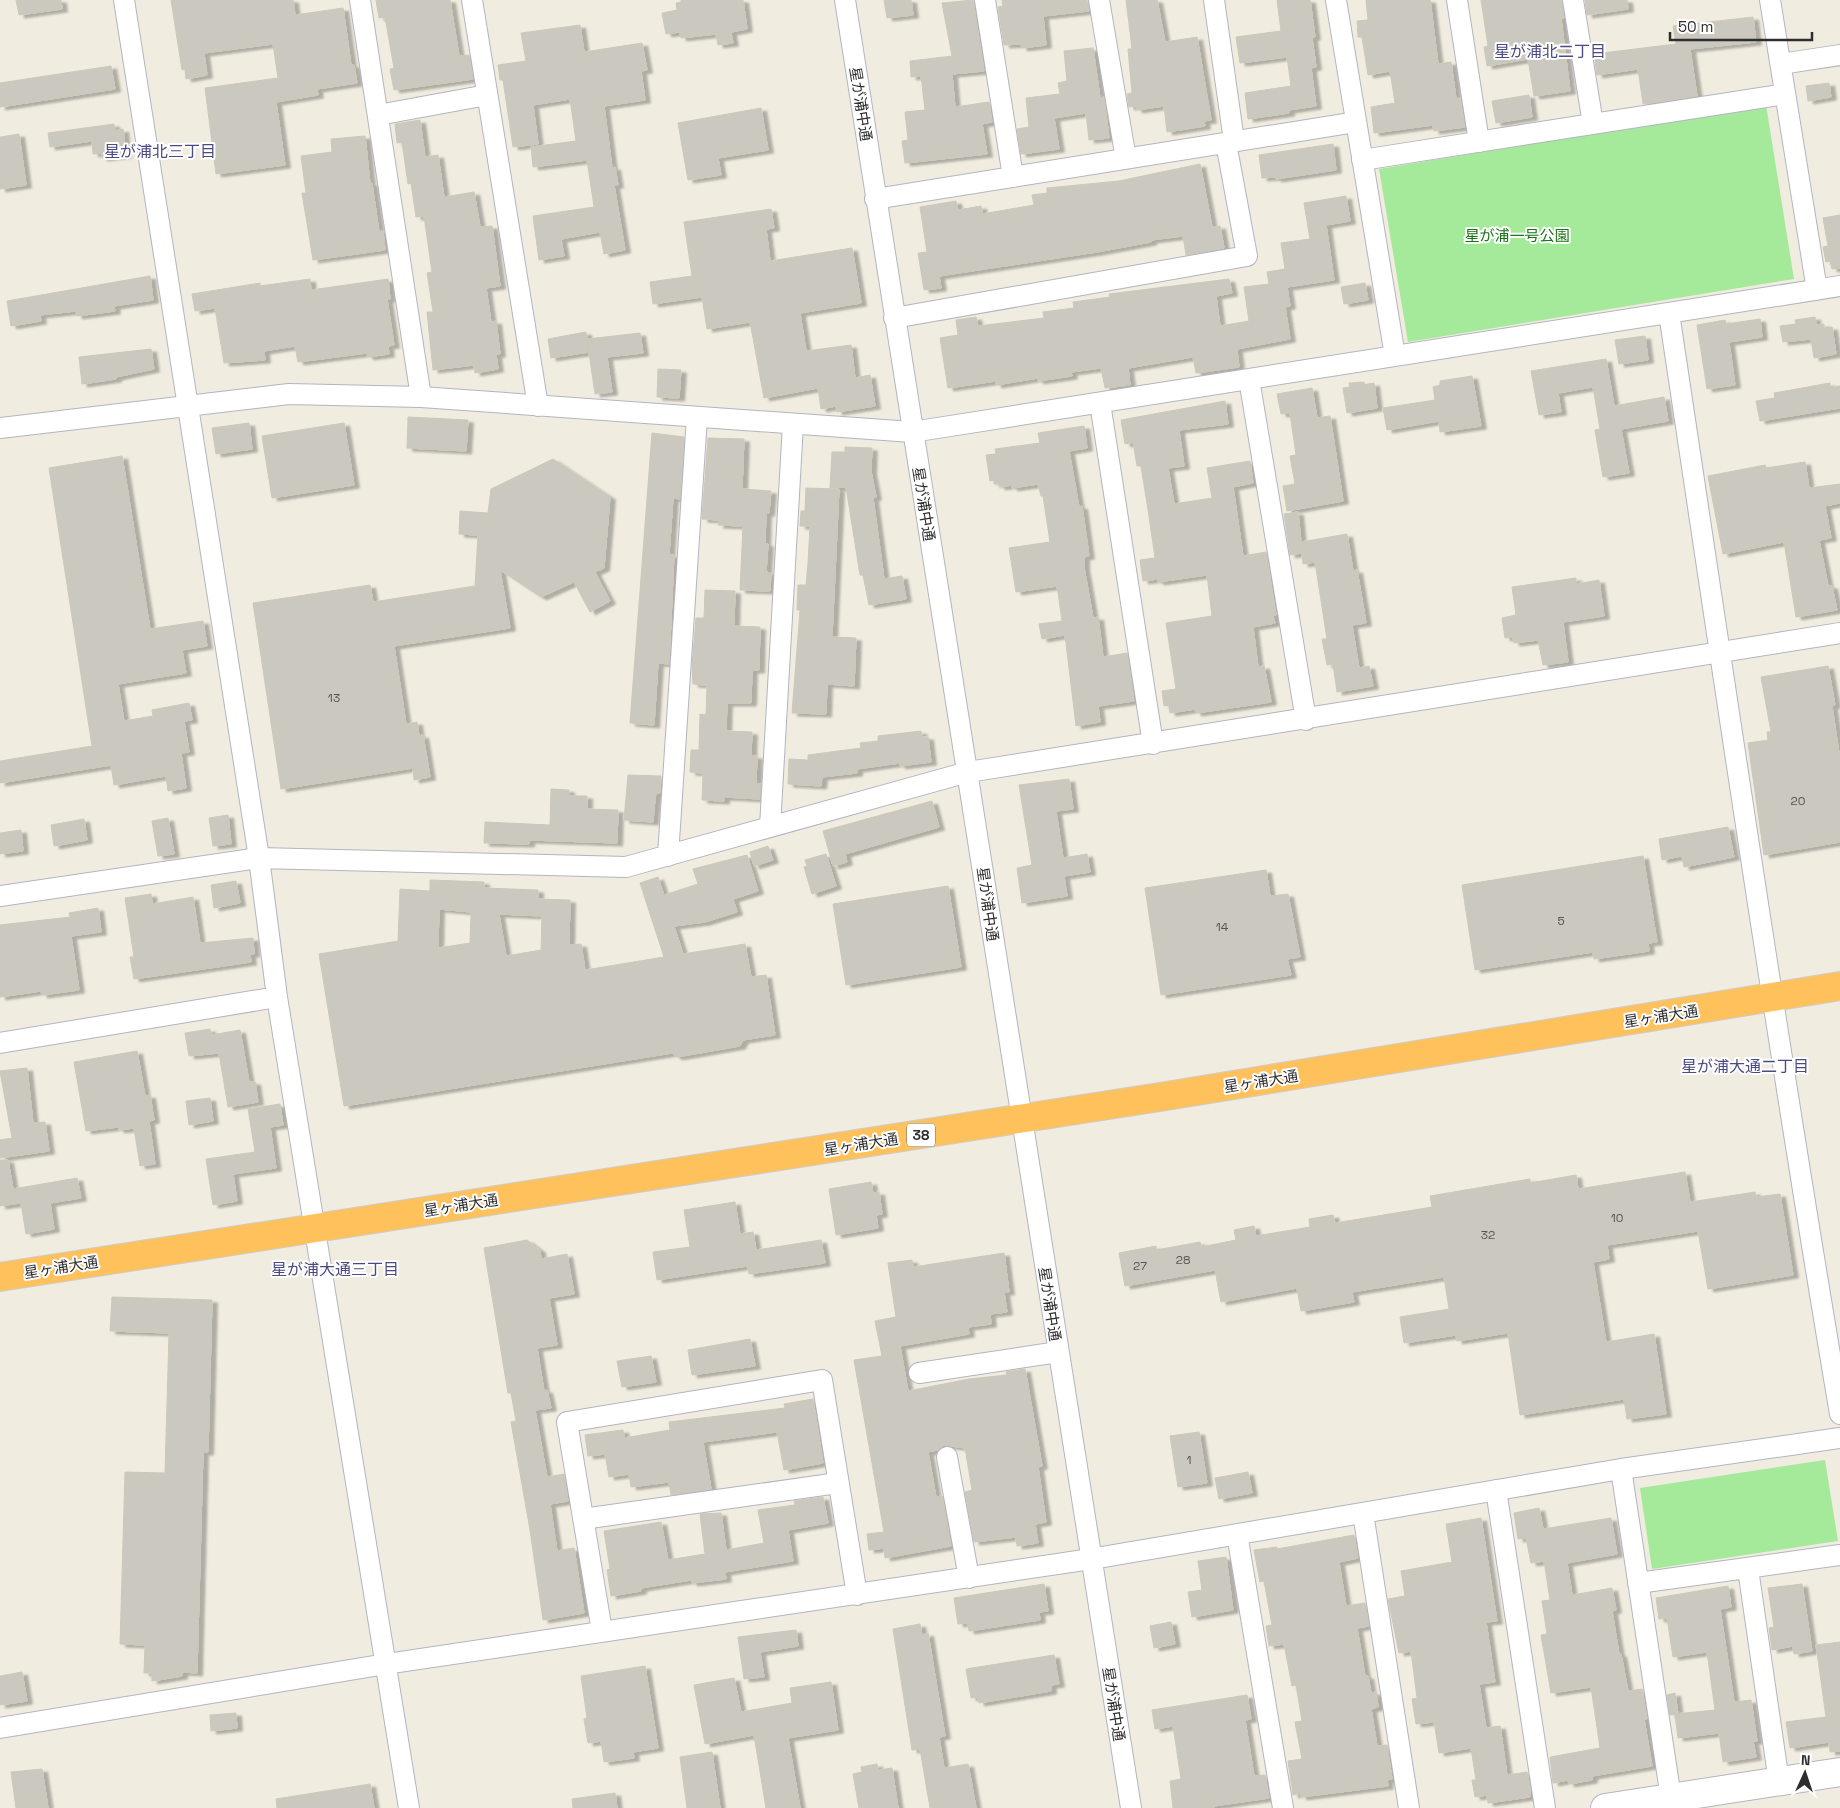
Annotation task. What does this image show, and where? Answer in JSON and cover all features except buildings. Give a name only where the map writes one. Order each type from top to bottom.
[{"type":"highway","name":"星ヶ浦大通","points":[[0,1277],[315,1227],[1021,1120],[1840,986]]},
{"type":"street","points":[[124,0],[259,858],[277,997],[409,1808]]},
{"type":"street","points":[[360,0],[421,397]]},
{"type":"street","points":[[472,0],[538,406]]},
{"type":"street","name":"星が浦中通","points":[[845,0],[1131,1808]]},
{"type":"street","points":[[985,0],[1012,177]]},
{"type":"street","points":[[1099,0],[1126,159]]},
{"type":"street","points":[[894,318],[1247,256],[1230,142],[1214,0]]},
{"type":"street","points":[[1336,0],[1395,356]]},
{"type":"street","points":[[1456,0],[1479,142]]},
{"type":"street","points":[[1573,0],[1593,124]]},
{"type":"street","points":[[1770,0],[1817,290]]},
{"type":"street","points":[[1781,64],[1840,55]]},
{"type":"street","points":[[1362,160],[1785,94]]},
{"type":"street","points":[[378,115],[488,95]]},
{"type":"street","points":[[875,199],[1356,122]]},
{"type":"street","points":[[0,428],[289,394],[421,397],[912,432],[1840,286]]},
{"type":"street","points":[[1669,313],[1774,997],[1791,1125],[1840,1414]]},
{"type":"street","points":[[1249,379],[1306,720]]},
{"type":"street","points":[[1100,403],[1153,744]]},
{"type":"street","points":[[668,856],[697,417]]},
{"type":"street","points":[[770,827],[793,424]]},
{"type":"street","points":[[0,896],[259,858],[626,867],[968,772],[1720,654],[1840,632]]},
{"type":"street","points":[[0,1043],[277,997]]},
{"type":"street","points":[[918,1374],[1058,1352]]},
{"type":"street","points":[[602,1630],[567,1422],[822,1380],[857,1595]]},
{"type":"street","points":[[0,1728],[602,1630],[857,1595],[1091,1559],[1621,1469],[1840,1438]]},
{"type":"street","points":[[947,1457],[968,1578]]},
{"type":"street","points":[[1621,1469],[1671,1798]]},
{"type":"street","points":[[583,1519],[838,1483]]},
{"type":"street","points":[[1496,1490],[1545,1808]]},
{"type":"street","points":[[1363,1513],[1409,1808]]},
{"type":"street","points":[[1237,1534],[1283,1808]]},
{"type":"street","points":[[1638,1583],[1840,1555]]},
{"type":"street","points":[[1748,1569],[1779,1782]]},
{"type":"street","points":[[1605,1808],[1840,1772]]},
{"type":"green space","name":"星が浦一号公園","points":[[1766,105],[1794,279],[1408,342],[1379,169]]},
{"type":"green space","points":[[1825,1460],[1838,1541],[1652,1569],[1640,1488]]},
{"type":"district","name":"星が浦北二丁目","points":[[1550,51]]},
{"type":"district","name":"星が浦北三丁目","points":[[160,151]]},
{"type":"district","name":"星が浦大通二丁目","points":[[1745,1066]]},
{"type":"district","name":"星が浦大通三丁目","points":[[335,1269]]}]
